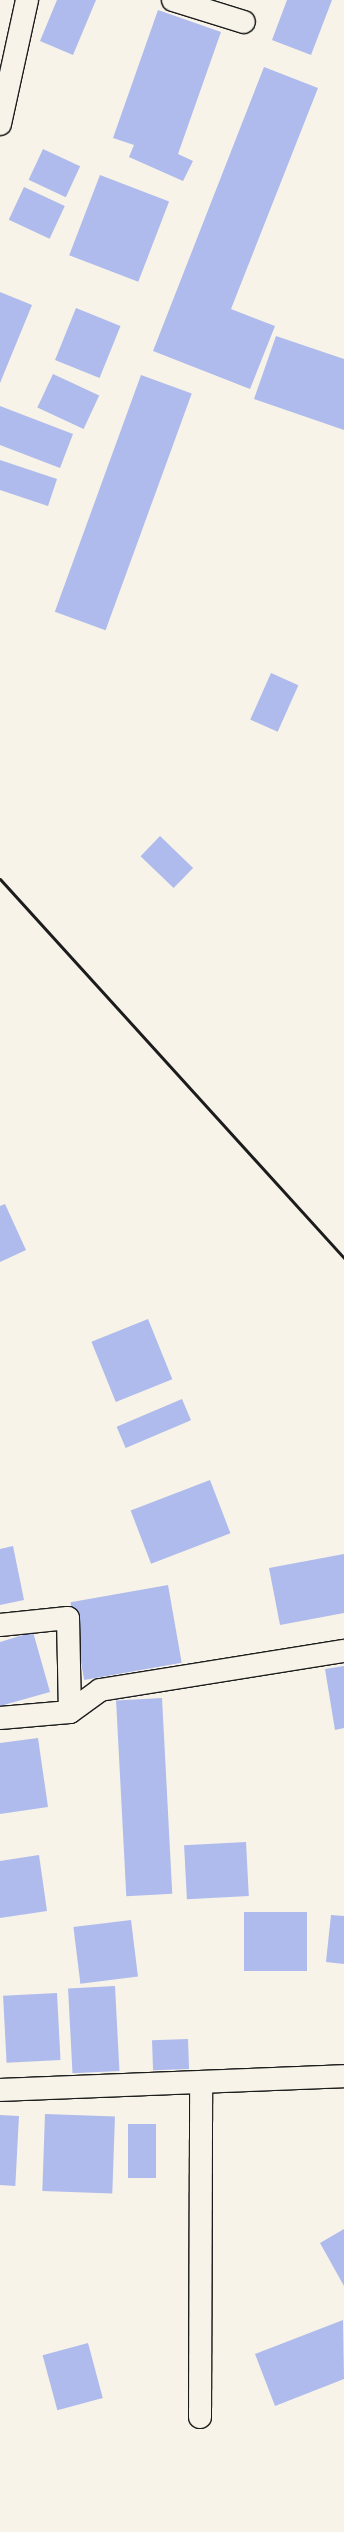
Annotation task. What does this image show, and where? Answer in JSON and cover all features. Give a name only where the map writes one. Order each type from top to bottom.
[{"type":"street","points":[[0,124],[27,0]]},
{"type":"street","points":[[173,0],[244,22]]},
{"type":"street","points":[[0,1625],[68,1618],[70,1712]]},
{"type":"street","points":[[0,1718],[70,1712],[100,1690],[344,1651]]},
{"type":"street","points":[[0,2090],[344,2076]]},
{"type":"street","points":[[200,2417],[201,2082]]},
{"type":"building","points":[[57,0],[96,0],[73,55],[40,41]]},
{"type":"building","points":[[287,0],[332,0],[311,55],[272,40]]},
{"type":"building","points":[[158,10],[221,32],[178,154],[193,161],[183,181],[129,157],[134,145],[113,138]]},
{"type":"building","points":[[264,67],[318,88],[231,309],[275,326],[250,389],[153,351]]},
{"type":"building","points":[[43,149],[80,166],[66,197],[29,180]]},
{"type":"building","points":[[100,175],[169,202],[138,282],[69,255]]},
{"type":"building","points":[[24,187],[65,206],[50,239],[9,220]]},
{"type":"building","points":[[0,292],[32,305],[0,383]]},
{"type":"building","points":[[76,308],[121,326],[100,378],[55,360]]},
{"type":"building","points":[[276,336],[344,359],[344,430],[254,399]]},
{"type":"building","points":[[53,374],[99,396],[84,429],[37,408]]},
{"type":"building","points":[[141,375],[192,393],[106,630],[55,612]]},
{"type":"building","points":[[0,406],[73,434],[60,468],[0,445]]},
{"type":"building","points":[[0,460],[57,479],[48,506],[0,490]]},
{"type":"building","points":[[271,673],[298,685],[278,732],[250,720]]},
{"type":"building","points":[[160,836],[193,868],[174,888],[141,856]]},
{"type":"building","points":[[5,1204],[26,1250],[0,1262],[0,1206]]},
{"type":"building","points":[[148,1319],[172,1379],[116,1402],[91,1342]]},
{"type":"building","points":[[182,1399],[191,1420],[126,1448],[117,1427]]},
{"type":"building","points":[[210,1480],[230,1533],[151,1564],[131,1510]]},
{"type":"building","points":[[13,1546],[24,1600],[0,1605],[0,1549]]},
{"type":"building","points":[[344,1554],[344,1613],[280,1625],[269,1568]]},
{"type":"building","points":[[168,1585],[182,1663],[84,1680],[71,1602]]},
{"type":"building","points":[[33,1632],[50,1692],[0,1706],[0,1642]]},
{"type":"building","points":[[344,1666],[344,1728],[335,1730],[325,1669]]},
{"type":"building","points":[[162,1698],[172,1894],[126,1896],[116,1700]]},
{"type":"building","points":[[38,1738],[48,1807],[0,1814],[0,1743]]},
{"type":"building","points":[[246,1842],[249,1896],[187,1899],[184,1845]]},
{"type":"building","points":[[39,1855],[47,1911],[0,1918],[0,1861]]},
{"type":"building","points":[[244,1912],[307,1912],[307,1971],[244,1971]]},
{"type":"building","points":[[331,1915],[344,1916],[344,1964],[326,1962]]},
{"type":"building","points":[[131,1920],[138,1977],[80,1984],[73,1927]]},
{"type":"building","points":[[115,1986],[119,2071],[73,2073],[68,1988]]},
{"type":"building","points":[[57,1993],[61,2060],[7,2063],[3,1996]]},
{"type":"building","points":[[188,2039],[189,2069],[153,2070],[152,2040]]},
{"type":"building","points":[[45,2114],[115,2116],[112,2193],[42,2191]]},
{"type":"building","points":[[0,2115],[19,2116],[15,2186],[0,2185]]},
{"type":"building","points":[[128,2124],[156,2124],[156,2178],[128,2178]]},
{"type":"building","points":[[344,2229],[344,2286],[320,2243]]},
{"type":"building","points":[[343,2320],[344,2379],[275,2406],[255,2354]]},
{"type":"building","points":[[88,2343],[103,2398],[57,2410],[43,2355]]},
{"type":"railway","points":[[0,879],[344,1258]]}]
